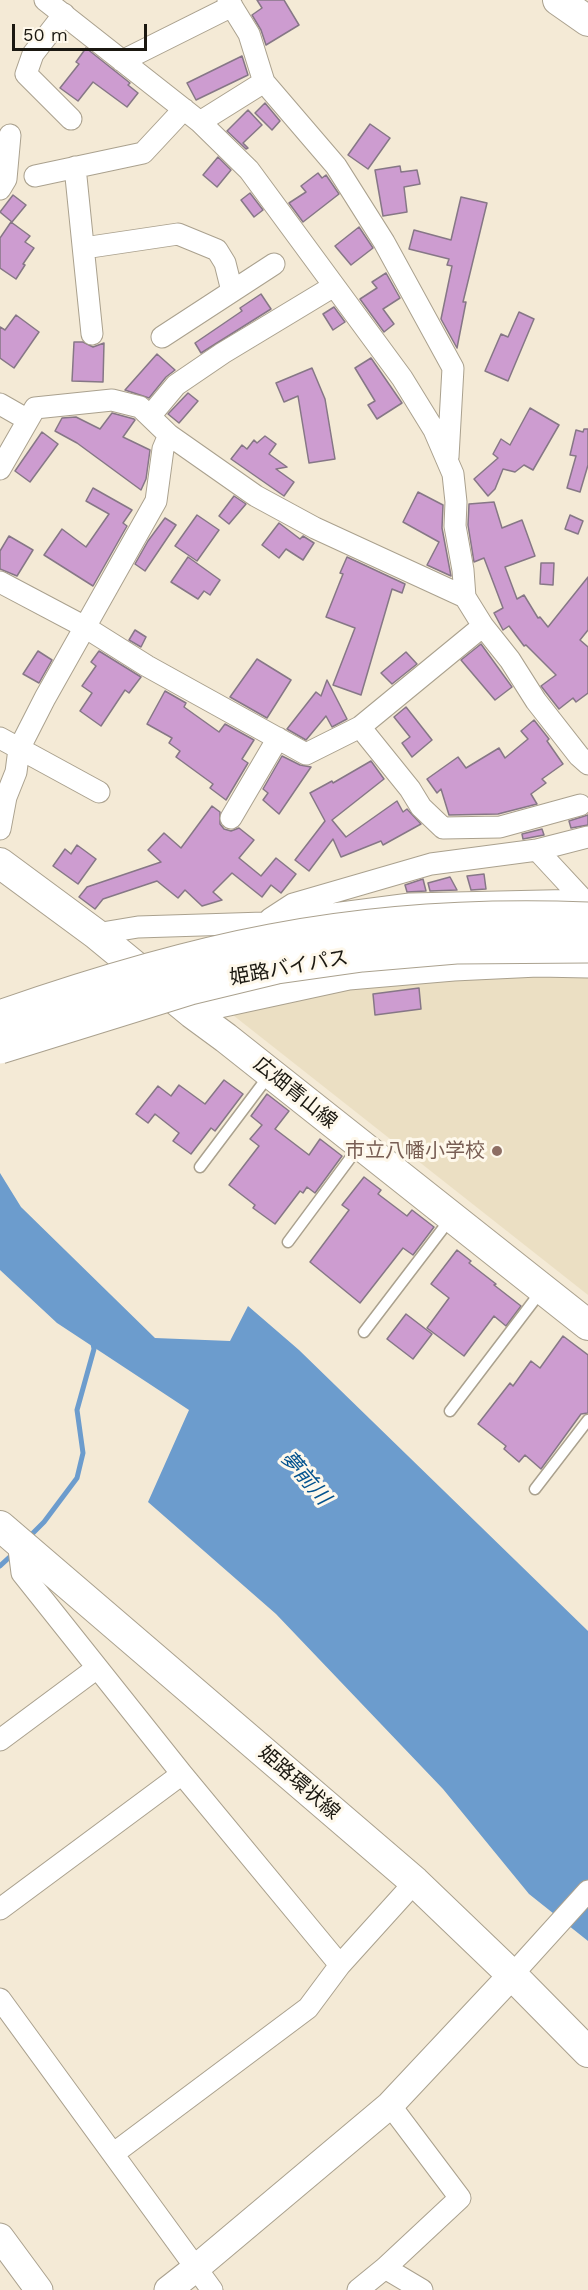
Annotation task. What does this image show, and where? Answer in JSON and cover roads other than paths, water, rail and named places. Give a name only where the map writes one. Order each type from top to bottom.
[{"type":"highway","name":"姫路バイパス","points":[[0,1017],[51,999],[182,962],[271,941],[362,928],[586,906]]},
{"type":"highway","name":"姫路バイパス","points":[[0,1047],[190,988],[277,967],[362,955],[456,947],[588,946]]},
{"type":"main road","points":[[558,0],[588,21]]},
{"type":"main road","name":"広畑青山線","points":[[0,863],[96,934],[192,1013],[588,1326]]},
{"type":"main road","name":"姫路環状線","points":[[6,1541],[415,1882],[520,1966],[588,2052]]},
{"type":"street","points":[[45,0],[192,115],[249,170],[402,378],[434,430],[453,474],[456,502],[455,525],[465,597],[537,701],[579,756],[588,764]]},
{"type":"street","points":[[122,61],[230,3],[249,34],[264,82],[336,166],[384,242],[453,368],[448,460]]},
{"type":"street","points":[[64,14],[33,54],[26,74],[71,119]]},
{"type":"street","points":[[35,176],[143,153],[192,115],[264,82]]},
{"type":"street","points":[[0,189],[6,179],[10,135]]},
{"type":"street","points":[[75,167],[92,334]]},
{"type":"street","points":[[84,248],[178,234],[217,250],[225,263],[232,291]]},
{"type":"street","points":[[162,337],[274,264]]},
{"type":"street","points":[[150,416],[176,385],[223,353],[334,286]]},
{"type":"street","points":[[0,469],[35,408],[112,400],[140,407],[169,435],[255,496],[315,528],[465,597]]},
{"type":"street","points":[[0,404],[28,420]]},
{"type":"street","points":[[0,829],[6,796],[16,772],[19,749],[156,501],[164,449],[169,435]]},
{"type":"street","points":[[0,582],[85,627],[147,666],[306,754],[360,727],[483,626]]},
{"type":"street","points":[[360,727],[410,789],[421,807],[443,828],[500,827],[580,805]]},
{"type":"street","points":[[0,738],[99,792]]},
{"type":"street","points":[[231,818],[278,738]]},
{"type":"street","points":[[264,923],[293,904],[431,864],[537,850],[588,837]]},
{"type":"street","points":[[537,850],[586,906]]},
{"type":"street","points":[[96,934],[138,927],[264,923],[410,904],[586,906]]},
{"type":"street","points":[[192,1013],[349,979],[454,970],[538,966],[588,967]]},
{"type":"street","points":[[6,1541],[22,1573],[182,1774],[340,1965]]},
{"type":"street","points":[[0,1740],[97,1668]]},
{"type":"street","points":[[0,1909],[182,1774]]},
{"type":"street","points":[[113,2154],[308,2007],[340,1965],[415,1882]]},
{"type":"street","points":[[168,2290],[390,2104],[588,1891]]},
{"type":"street","points":[[0,1999],[212,2290]]},
{"type":"street","points":[[358,2290],[460,2198],[390,2104]]},
{"type":"street","points":[[0,2237],[39,2290]]},
{"type":"street","points":[[385,2268],[422,2290]]},
{"type":"lane","points":[[200,1167],[271,1074]]},
{"type":"lane","points":[[288,1242],[360,1145]]},
{"type":"lane","points":[[364,1332],[451,1217]]},
{"type":"lane","points":[[450,1411],[543,1289]]},
{"type":"lane","points":[[535,1489],[588,1420]]},
{"type":"water","name":"夢前川","points":[[0,1173],[21,1207],[155,1338],[230,1341],[248,1306],[299,1350],[588,1631],[588,1941],[529,1894],[443,1789],[276,1614],[148,1502],[189,1410],[57,1323],[0,1270]]},
{"type":"waterway","points":[[29,1537],[44,1522],[77,1478],[83,1453],[77,1410],[94,1349],[93,1343]]},
{"type":"waterway","points":[[0,1566],[14,1553]]},
{"type":"place","name":"市立八幡小学校","points":[[497,1151]]}]
